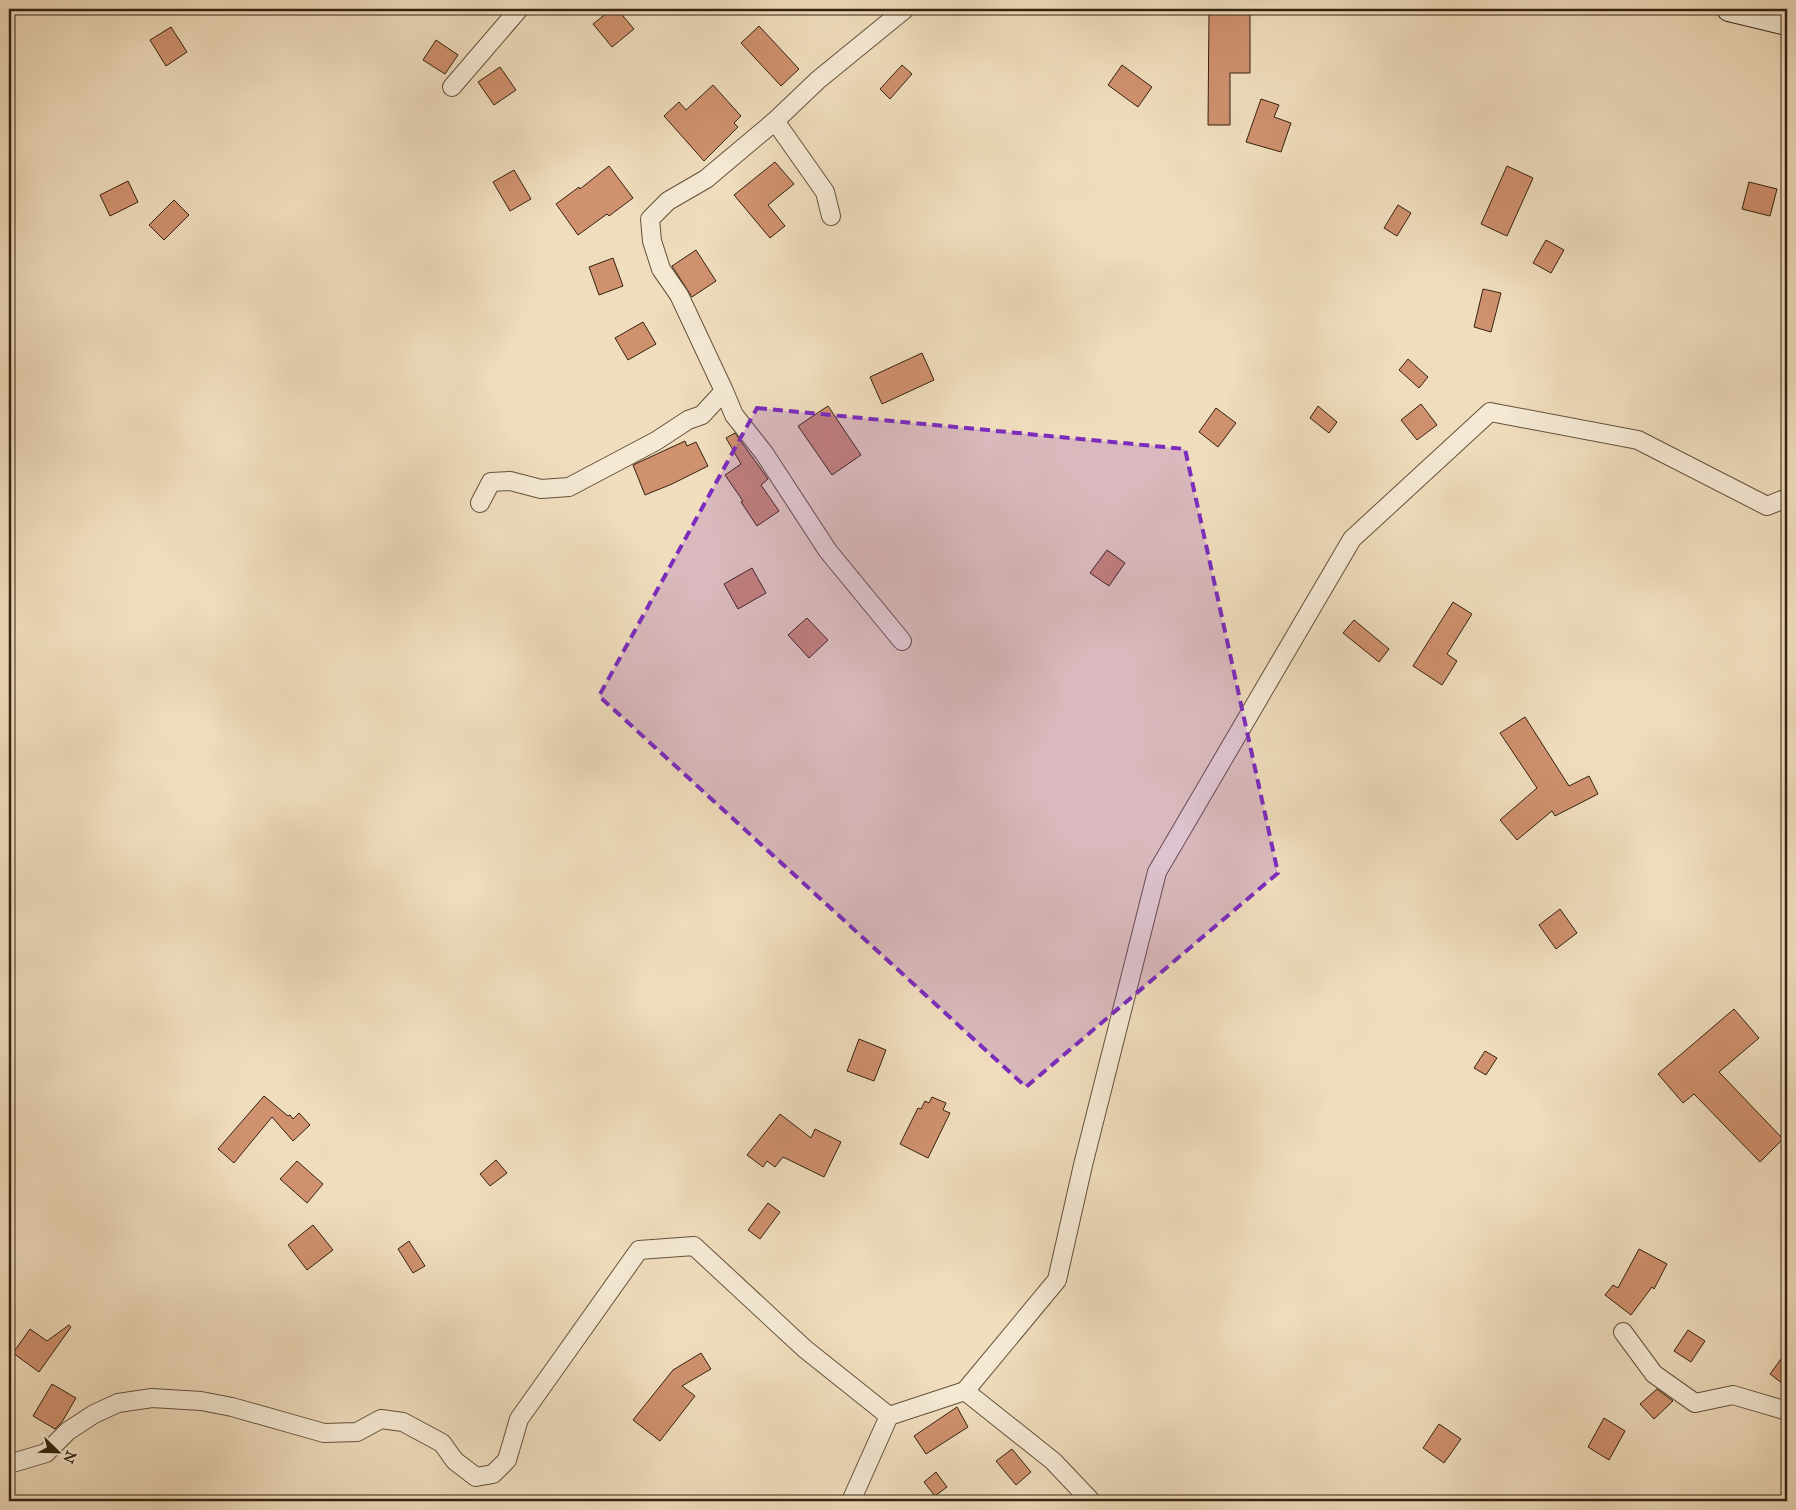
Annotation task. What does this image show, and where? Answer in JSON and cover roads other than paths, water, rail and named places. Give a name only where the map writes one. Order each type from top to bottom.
[{"type":"main road","points":[[1729,9],[1787,23]]},
{"type":"street","points":[[452,87],[520,9]]},
{"type":"street","points":[[902,641],[828,551],[764,453],[734,415],[679,295],[661,269],[652,241],[650,218],[668,201],[706,179],[775,121],[818,80],[905,9]]},
{"type":"street","points":[[775,121],[825,192],[831,216]]},
{"type":"street","points":[[480,503],[491,482],[510,481],[541,489],[569,487],[656,441],[688,420],[702,415],[724,392]]},
{"type":"street","points":[[851,1501],[889,1416],[965,1391],[1058,1280],[1083,1165],[1157,872],[1352,539],[1490,412],[1638,440],[1767,506],[1787,498]]},
{"type":"street","points":[[9,1464],[46,1453],[68,1431],[94,1414],[118,1403],[152,1398],[201,1401],[232,1407],[324,1434],[357,1432],[381,1419],[403,1422],[442,1443],[455,1462],[476,1477],[493,1474],[507,1460],[519,1420],[639,1250],[694,1246],[805,1349],[889,1416]]},
{"type":"street","points":[[1623,1332],[1654,1374],[1695,1403],[1733,1395],[1787,1411]]},
{"type":"street","points":[[965,1391],[1053,1460],[1091,1501]]}]
